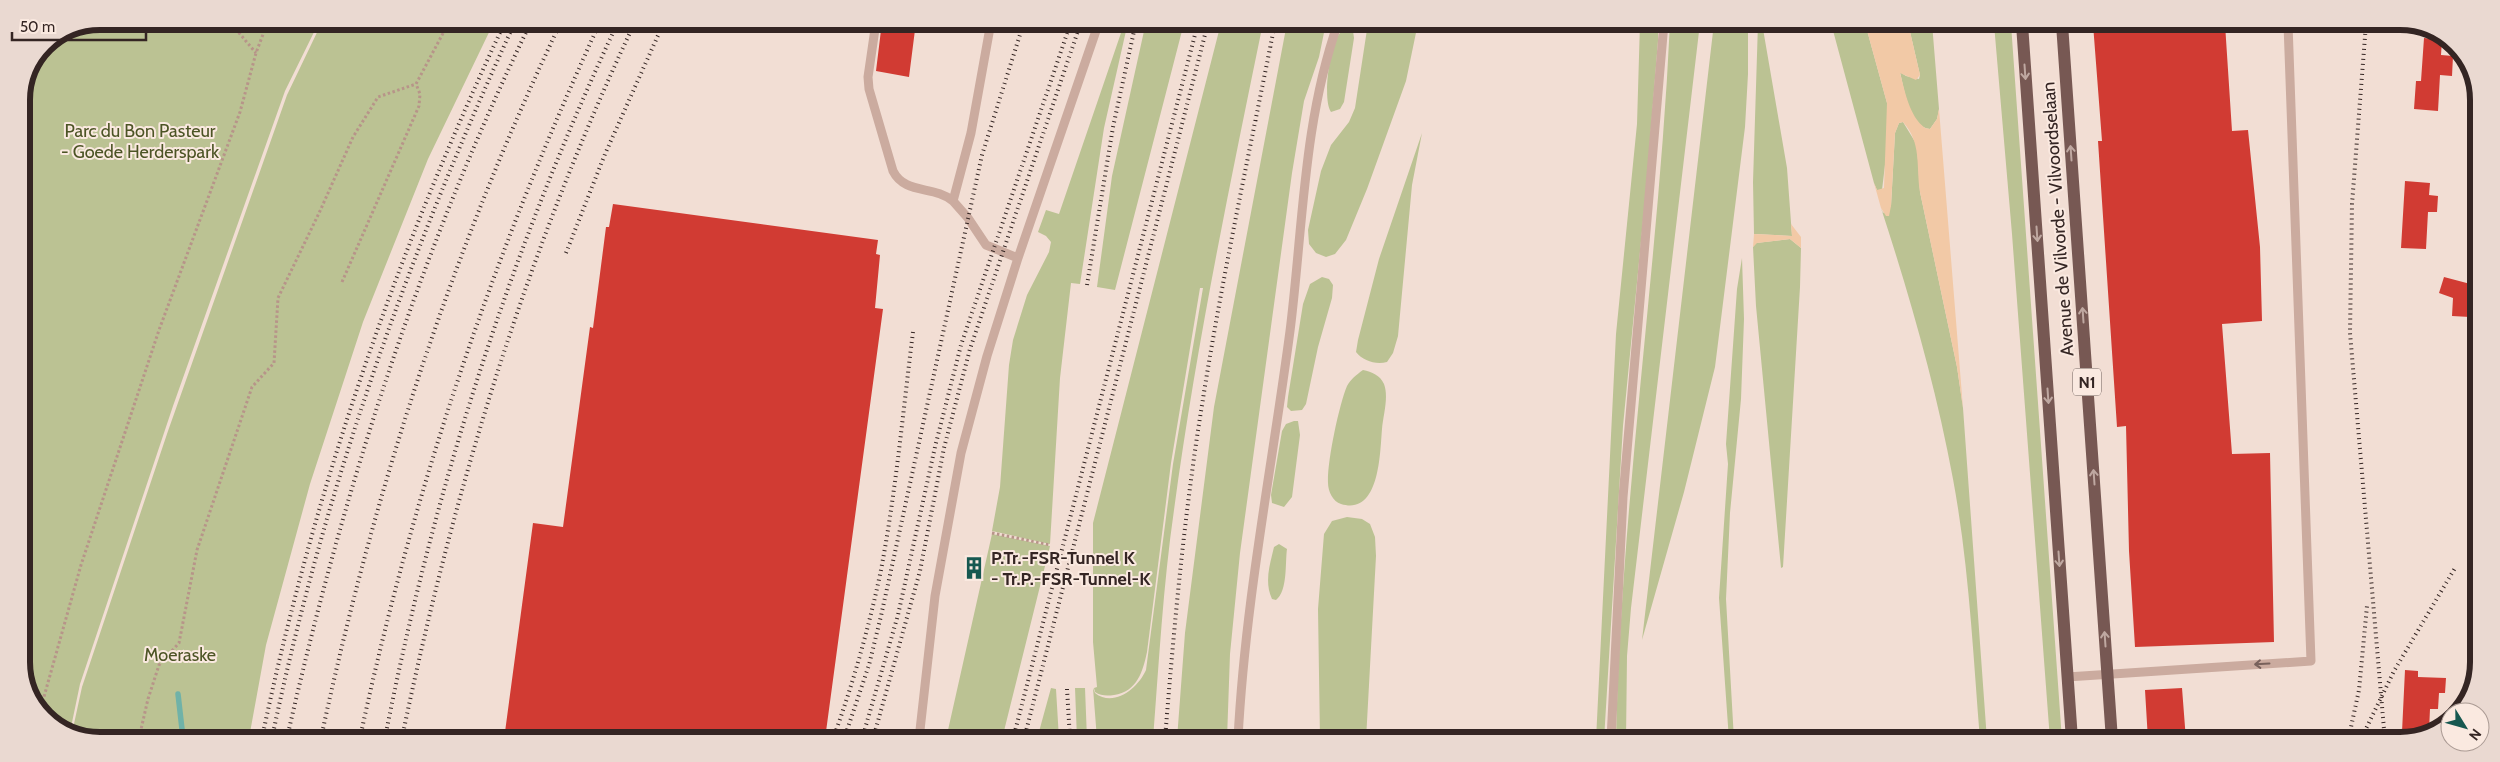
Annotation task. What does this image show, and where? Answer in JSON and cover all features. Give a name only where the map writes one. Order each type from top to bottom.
[{"type":"main road","name":"Avenue de Vilvorde - Vilvoordselaan","points":[[2022,30],[2071,732]]},
{"type":"main road","name":"Avenue de Vilvorde - Vilvoordselaan","points":[[2062,30],[2112,732]]},
{"type":"lane","points":[[875,30],[868,77],[869,89],[898,180],[905,186],[938,192],[953,201],[968,218],[986,245],[1018,258]]},
{"type":"lane","points":[[953,201],[971,133],[990,30]]},
{"type":"lane","points":[[920,732],[934,596],[950,503],[973,405],[1018,258],[1096,30]]},
{"type":"lane","points":[[1239,732],[1254,571],[1290,330],[1310,131],[1327,54],[1336,30]]},
{"type":"lane","points":[[1611,732],[1624,488],[1663,30]]},
{"type":"lane","points":[[2067,677],[2310,661],[2288,30]]},
{"type":"path","points":[[237,30],[256,53]]},
{"type":"path","points":[[43,702],[81,565],[159,330],[240,112],[256,53],[265,30]]},
{"type":"path","points":[[140,732],[159,665],[179,643],[197,550],[252,386],[274,363],[278,298],[353,137],[378,96],[416,84],[445,30]]},
{"type":"path","points":[[342,282],[419,106],[420,94],[416,84]]},
{"type":"path","points":[[992,533],[1050,545]]},
{"type":"green space","name":"Parc du Bon Pasteur - Goede Herderspark","points":[[315,30],[285,91],[173,406],[80,684],[71,726],[54,715],[39,697],[32,680],[30,666],[30,100],[35,73],[42,61],[61,42],[73,35],[87,31]]},
{"type":"green space","name":"Moeraske","points":[[318,30],[490,30],[428,159],[363,322],[310,484],[266,645],[250,732],[100,732],[82,730],[73,727],[82,687],[168,431],[287,95]]},
{"type":"green space","points":[[1122,30],[1126,30],[1104,128],[1080,284],[1071,283],[1060,378],[1050,544],[992,531],[1000,487],[1009,365],[1013,340],[1027,295],[1049,252],[1051,242],[1046,236],[1038,232],[1046,210],[1059,214]]},
{"type":"green space","points":[[1144,30],[1182,30],[1115,290],[1097,287],[1112,176]]},
{"type":"green space","points":[[1219,30],[1262,30],[1214,265],[1183,449],[1167,567],[1154,732],[1096,732],[1093,688],[1095,693],[1102,697],[1117,697],[1131,689],[1146,670],[1173,464],[1203,288],[1200,288],[1171,463],[1147,652],[1138,680],[1128,690],[1111,695],[1095,692],[1094,688],[1097,687],[1093,642],[1093,523]]},
{"type":"green space","points":[[1286,30],[1325,30],[1319,57],[1304,101],[1292,173],[1240,553],[1230,654],[1227,732],[1178,732],[1185,633],[1214,407]]},
{"type":"green space","points":[[1344,30],[1351,30],[1353,31],[1354,38],[1344,102],[1340,109],[1331,112],[1327,96],[1328,72],[1333,48],[1340,33]]},
{"type":"green space","points":[[1367,30],[1417,30],[1406,81],[1367,189],[1346,240],[1335,254],[1326,257],[1316,253],[1309,244],[1308,230],[1321,171],[1331,145],[1349,122],[1355,108]]},
{"type":"green space","points":[[1640,30],[1658,30],[1646,190],[1623,426],[1604,732],[1596,732],[1616,334],[1637,124]]},
{"type":"green space","points":[[1670,30],[1699,30],[1631,608],[1627,656],[1626,732],[1616,732],[1619,650],[1632,471],[1665,113]]},
{"type":"green space","points":[[1713,30],[1748,30],[1745,127],[1715,367],[1684,492],[1642,640]]},
{"type":"green space","points":[[1758,30],[1763,30],[1787,168],[1792,236],[1754,234],[1753,182]]},
{"type":"green space","points":[[1833,30],[1867,30],[1887,103],[1887,148],[1882,190],[1877,190]]},
{"type":"green space","points":[[1910,30],[1933,30],[1939,109],[1937,119],[1930,129],[1923,127],[1917,122],[1912,114],[1900,72],[1906,76],[1919,79],[1920,75]]},
{"type":"green space","points":[[1995,30],[2011,30],[2061,732],[2049,732],[2012,234]]},
{"type":"green space","points":[[1903,122],[1917,145],[1920,192],[1957,367],[1963,408],[1986,732],[1979,732],[1967,576],[1953,479],[1939,410],[1921,342],[1881,208],[1883,213],[1891,206],[1895,133],[1899,123]]},
{"type":"green space","points":[[1422,133],[1412,185],[1398,336],[1393,353],[1387,362],[1374,363],[1362,358],[1356,352],[1358,340],[1379,259]]},
{"type":"green space","points":[[1790,239],[1801,248],[1800,287],[1783,567],[1781,568],[1756,306],[1753,247],[1756,243]]},
{"type":"green space","points":[[1742,258],[1744,319],[1741,399],[1730,513],[1726,599],[1734,732],[1728,732],[1719,598],[1728,464],[1726,444],[1737,289]]},
{"type":"green space","points":[[1322,277],[1329,279],[1333,285],[1332,298],[1318,347],[1306,404],[1302,410],[1291,411],[1287,407],[1288,397],[1303,304],[1310,284]]},
{"type":"green space","points":[[1363,370],[1378,376],[1385,389],[1386,401],[1378,466],[1371,492],[1364,501],[1354,505],[1341,504],[1333,499],[1328,486],[1331,448],[1347,386]]},
{"type":"green space","points":[[1298,421],[1300,435],[1292,497],[1284,507],[1272,503],[1271,495],[1282,431],[1286,424]]},
{"type":"green space","points":[[1347,517],[1362,519],[1370,524],[1375,537],[1376,556],[1366,732],[1320,732],[1318,609],[1324,534],[1332,521]]},
{"type":"green space","points":[[992,534],[1050,546],[1004,732],[948,732]]},
{"type":"green space","points":[[1279,544],[1287,549],[1284,583],[1280,596],[1276,600],[1272,599],[1268,580],[1274,547]]},
{"type":"green space","points":[[1051,688],[1056,689],[1059,732],[1039,732]]},
{"type":"green space","points":[[1075,688],[1085,688],[1087,732],[1077,732]]},
{"type":"sand","points":[[1867,30],[1910,30],[1920,75],[1916,80],[1900,73],[1908,103],[1920,123],[1925,128],[1930,129],[1937,119],[1939,109],[1963,408],[1957,367],[1920,192],[1916,147],[1909,130],[1903,122],[1899,123],[1895,133],[1889,216],[1886,216],[1881,208],[1874,183],[1877,190],[1884,188],[1887,103]]},
{"type":"sand","points":[[1791,224],[1801,237],[1801,248],[1790,239],[1757,243],[1753,247],[1754,234],[1792,236]]},
{"type":"building","points":[[881,30],[915,30],[909,77],[876,71]]},
{"type":"building","points":[[2093,30],[2225,30],[2232,131],[2248,130],[2260,247],[2262,321],[2222,324],[2232,454],[2270,453],[2274,642],[2135,647],[2129,551],[2126,426],[2117,427],[2098,141],[2102,141]]},
{"type":"building","points":[[2424,38],[2434,39],[2442,44],[2441,55],[2453,56],[2452,76],[2440,75],[2438,111],[2414,109],[2416,81],[2421,81]]},
{"type":"building","points":[[2405,181],[2430,183],[2429,195],[2438,196],[2437,212],[2428,212],[2426,249],[2401,248]]},
{"type":"building","points":[[613,204],[878,240],[876,254],[880,255],[875,308],[883,309],[826,732],[505,732],[533,523],[563,527],[590,327],[593,328],[606,227],[609,227]]},
{"type":"building","points":[[2444,277],[2470,284],[2470,317],[2452,316],[2453,298],[2439,293]]},
{"type":"building","points":[[2405,670],[2418,671],[2418,677],[2446,678],[2445,693],[2439,693],[2438,709],[2430,709],[2429,725],[2402,732]]},
{"type":"building","points":[[2182,688],[2185,732],[2148,732],[2145,690]]},
{"type":"waterway","points":[[178,694],[182,732]]},
{"type":"railway","points":[[263,732],[283,645],[307,554],[333,463],[362,373],[394,284],[429,196],[501,30]]},
{"type":"railway","points":[[273,732],[293,645],[317,554],[373,373],[405,284],[440,196],[511,30]]},
{"type":"railway","points":[[288,732],[333,554],[388,373],[454,195],[527,30]]},
{"type":"railway","points":[[322,732],[366,554],[391,463],[420,373],[485,195],[557,30]]},
{"type":"railway","points":[[361,732],[381,645],[405,554],[431,463],[460,373],[491,284],[525,196],[596,30]]},
{"type":"railway","points":[[386,732],[404,646],[427,554],[479,373],[543,195],[614,30]]},
{"type":"railway","points":[[403,732],[445,554],[497,373],[560,195],[631,30]]},
{"type":"railway","points":[[566,253],[605,154],[660,30]]},
{"type":"railway","points":[[846,732],[869,665],[881,616],[982,155],[1021,30]]},
{"type":"railway","points":[[864,732],[898,615],[935,447],[961,345],[1068,30]]},
{"type":"railway","points":[[875,732],[920,571],[944,448],[970,349],[1078,30]]},
{"type":"railway","points":[[1087,285],[1113,127],[1134,30]]},
{"type":"railway","points":[[1015,732],[1196,30]]},
{"type":"railway","points":[[1026,732],[1206,30]]},
{"type":"railway","points":[[1166,732],[1180,572],[1202,405],[1227,261],[1274,30]]},
{"type":"railway","points":[[2366,30],[2352,204],[2350,333],[2384,732]]},
{"type":"railway","points":[[835,732],[860,655],[881,570],[895,481],[913,332]]},
{"type":"railway","points":[[2364,732],[2394,671],[2455,568]]},
{"type":"railway","points":[[2350,732],[2359,690],[2367,606]]},
{"type":"railway","points":[[1067,689],[1070,732]]},
{"type":"place","name":"P.Tr.-FSR-Tunnel K - Tr.P.-FSR-Tunnel-K","points":[[974,568]]}]
